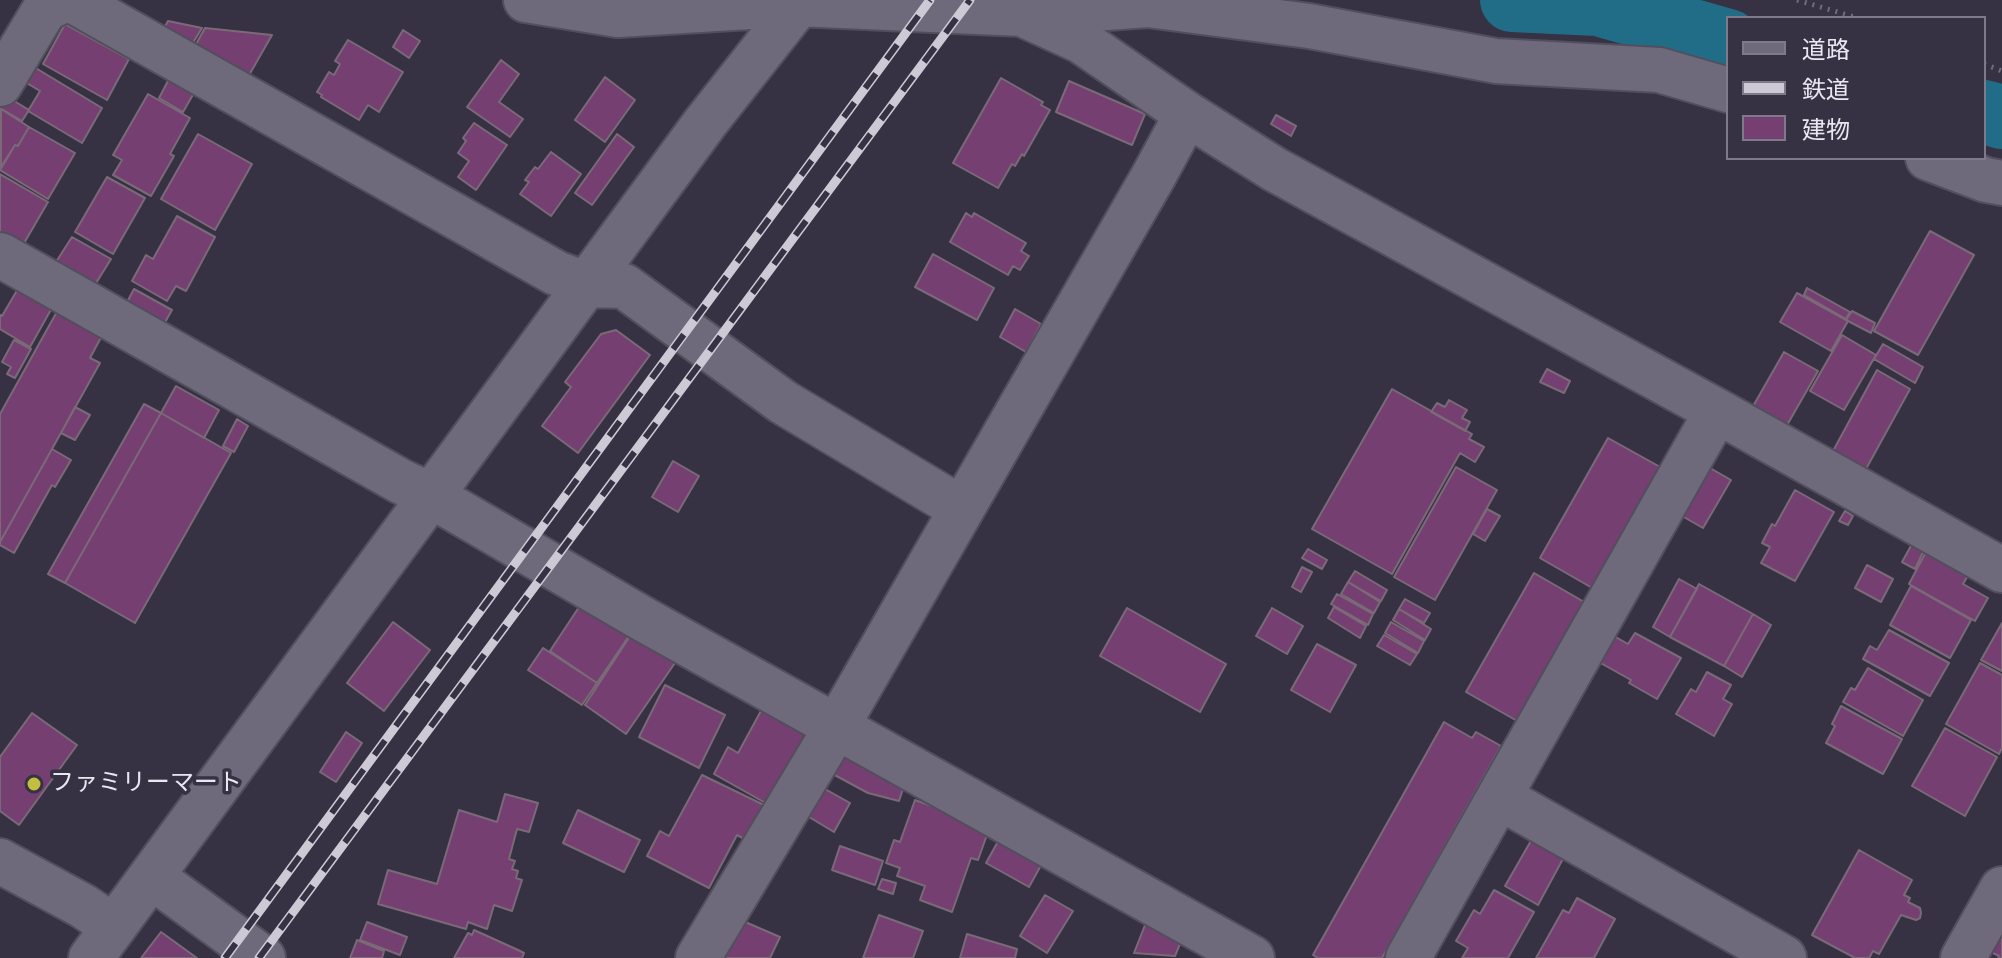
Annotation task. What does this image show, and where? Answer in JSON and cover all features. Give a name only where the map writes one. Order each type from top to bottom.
[{"type":"street","points":[[0,84],[45,9],[64,0]]},
{"type":"street","points":[[72,0],[556,273],[588,285],[624,286],[783,402],[962,509]]},
{"type":"street","points":[[526,0],[618,15],[800,2],[1022,14],[1148,5],[1309,26],[1496,61],[1659,70],[1726,89]]},
{"type":"street","points":[[0,861],[83,906],[103,942],[705,123],[800,2]]},
{"type":"street","points":[[1022,14],[1081,41],[1274,169],[2002,570]]},
{"type":"street","points":[[698,958],[837,726],[1187,114]]},
{"type":"street","points":[[1933,160],[2002,183]]},
{"type":"street","points":[[0,255],[1247,957]]},
{"type":"street","points":[[1408,958],[1717,411]]},
{"type":"street","points":[[1499,797],[1784,958]]},
{"type":"street","points":[[152,877],[263,958]]},
{"type":"street","points":[[1963,958],[2002,889]]},
{"type":"path","points":[[1797,0],[1851,16]]},
{"type":"building","points":[[168,21],[202,28],[188,51],[160,35]]},
{"type":"building","points":[[65,24],[129,59],[107,100],[43,64]]},
{"type":"building","points":[[205,28],[272,35],[248,77],[195,46]]},
{"type":"building","points":[[403,30],[420,41],[409,58],[393,47]]},
{"type":"building","points":[[348,40],[403,72],[379,112],[368,105],[359,120],[317,92],[329,72],[334,75],[340,64],[335,61]]},
{"type":"building","points":[[501,60],[519,74],[499,102],[523,119],[510,137],[467,107]]},
{"type":"building","points":[[34,67],[102,108],[82,143],[28,111],[40,91],[25,82]]},
{"type":"building","points":[[605,77],[635,100],[605,142],[575,120]]},
{"type":"building","points":[[1001,78],[1043,102],[1041,105],[1050,110],[1024,156],[1022,154],[1015,166],[1012,164],[998,188],[953,163]]},
{"type":"building","points":[[169,79],[194,93],[183,112],[159,98]]},
{"type":"building","points":[[1069,81],[1145,114],[1132,145],[1056,112]]},
{"type":"building","points":[[148,94],[190,118],[170,154],[174,156],[151,196],[113,175],[122,160],[113,155]]},
{"type":"building","points":[[6,96],[29,110],[22,121],[0,108]]},
{"type":"building","points":[[1,109],[29,127],[1,167]]},
{"type":"building","points":[[1276,115],[1296,126],[1291,136],[1271,124]]},
{"type":"building","points":[[474,123],[507,145],[476,190],[458,177],[469,161],[458,153],[466,141],[463,138]]},
{"type":"building","points":[[29,127],[75,153],[48,199],[0,170]]},
{"type":"building","points":[[198,134],[252,164],[215,230],[161,199]]},
{"type":"building","points":[[617,134],[634,147],[592,205],[575,193]]},
{"type":"building","points":[[551,152],[581,174],[551,216],[520,194],[529,182],[525,180]]},
{"type":"building","points":[[0,174],[48,202],[23,245],[0,232]]},
{"type":"building","points":[[107,177],[145,198],[113,254],[75,232]]},
{"type":"building","points":[[966,213],[972,217],[974,213],[1026,243],[1021,251],[1029,256],[1020,270],[1013,266],[1008,275],[950,242]]},
{"type":"building","points":[[177,216],[215,237],[186,291],[176,286],[167,301],[132,281],[146,255],[153,259]]},
{"type":"building","points":[[1930,231],[1974,255],[1918,355],[1874,331]]},
{"type":"building","points":[[72,237],[111,259],[93,288],[54,265]]},
{"type":"building","points":[[933,254],[994,288],[977,320],[915,287]]},
{"type":"building","points":[[19,287],[53,306],[30,347],[0,329],[0,315]]},
{"type":"building","points":[[1807,288],[1850,312],[1846,319],[1804,295]]},
{"type":"building","points":[[134,289],[172,310],[164,324],[126,304]]},
{"type":"building","points":[[1797,293],[1848,321],[1831,351],[1780,322]]},
{"type":"building","points":[[59,308],[104,332],[90,358],[100,363],[0,542],[0,414]]},
{"type":"building","points":[[1015,309],[1041,324],[1026,352],[1000,337]]},
{"type":"building","points":[[1852,311],[1875,323],[1871,333],[1846,320]]},
{"type":"building","points":[[616,330],[650,355],[578,453],[542,426],[571,387],[565,382],[601,334]]},
{"type":"building","points":[[1842,335],[1876,355],[1844,410],[1810,391]]},
{"type":"building","points":[[14,340],[31,349],[15,378],[7,374],[11,367],[2,362]]},
{"type":"building","points":[[1883,344],[1923,367],[1915,383],[1874,359]]},
{"type":"building","points":[[1784,352],[1818,371],[1786,427],[1752,408]]},
{"type":"building","points":[[1547,369],[1570,381],[1564,393],[1540,382]]},
{"type":"building","points":[[1877,370],[1910,389],[1866,469],[1833,451]]},
{"type":"building","points":[[176,386],[219,410],[204,438],[161,413]]},
{"type":"building","points":[[1392,389],[1472,434],[1469,439],[1484,447],[1475,462],[1460,453],[1392,574],[1312,529]]},
{"type":"building","points":[[1449,400],[1467,410],[1462,418],[1470,422],[1465,431],[1431,412],[1437,403],[1445,407]]},
{"type":"building","points":[[144,404],[161,413],[65,583],[48,574]]},
{"type":"building","points":[[75,407],[90,415],[75,440],[61,433]]},
{"type":"building","points":[[161,413],[231,453],[135,623],[65,583]]},
{"type":"building","points":[[237,419],[248,426],[234,452],[223,446]]},
{"type":"building","points":[[1608,438],[1662,468],[1594,589],[1540,558]]},
{"type":"building","points":[[52,449],[71,460],[55,487],[52,485],[14,553],[0,542]]},
{"type":"building","points":[[673,461],[699,476],[678,512],[652,497]]},
{"type":"building","points":[[1703,464],[1731,480],[1703,528],[1675,512]]},
{"type":"building","points":[[1456,467],[1497,490],[1435,600],[1394,577]]},
{"type":"building","points":[[1795,490],[1834,512],[1795,581],[1761,563],[1770,547],[1762,543]]},
{"type":"building","points":[[1487,509],[1500,516],[1485,541],[1473,534]]},
{"type":"building","points":[[1845,511],[1853,516],[1848,525],[1839,521]]},
{"type":"building","points":[[1912,544],[1924,550],[1915,569],[1902,562]]},
{"type":"building","points":[[1308,549],[1327,560],[1322,569],[1302,558]]},
{"type":"building","points":[[1927,550],[1969,574],[1963,584],[1988,598],[1975,621],[1909,584]]},
{"type":"building","points":[[1867,565],[1893,579],[1881,602],[1855,588]]},
{"type":"building","points":[[1302,567],[1312,572],[1301,592],[1292,587]]},
{"type":"building","points":[[1355,571],[1387,590],[1381,601],[1348,582]]},
{"type":"building","points":[[1534,573],[1586,603],[1519,722],[1466,692]]},
{"type":"building","points":[[1679,579],[1697,589],[1670,637],[1653,627]]},
{"type":"building","points":[[1348,582],[1380,602],[1374,613],[1341,594]]},
{"type":"building","points":[[1699,584],[1753,614],[1724,666],[1670,637]]},
{"type":"building","points":[[1911,586],[1971,620],[1950,658],[1890,625]]},
{"type":"building","points":[[1337,594],[1373,614],[1368,625],[1331,604]]},
{"type":"building","points":[[1405,599],[1430,613],[1424,623],[1399,609]]},
{"type":"building","points":[[583,601],[631,633],[597,683],[550,651]]},
{"type":"building","points":[[1334,607],[1366,626],[1360,638],[1328,618]]},
{"type":"building","points":[[1127,608],[1226,664],[1200,712],[1100,656]]},
{"type":"building","points":[[1272,608],[1303,626],[1287,654],[1256,636]]},
{"type":"building","points":[[1399,609],[1431,629],[1425,640],[1393,620]]},
{"type":"building","points":[[1753,614],[1771,625],[1742,677],[1724,666]]},
{"type":"building","points":[[393,622],[430,650],[384,711],[347,683]]},
{"type":"building","points":[[1391,622],[1424,641],[1418,653],[1385,633]]},
{"type":"building","points":[[2002,623],[2002,671],[1981,660]]},
{"type":"building","points":[[634,630],[677,660],[626,734],[585,705]]},
{"type":"building","points":[[1889,630],[1949,663],[1930,696],[1863,659],[1870,646],[1877,650]]},
{"type":"building","points":[[1635,633],[1681,658],[1657,699],[1597,661],[1612,635],[1628,644]]},
{"type":"building","points":[[1384,635],[1417,654],[1410,665],[1377,646]]},
{"type":"building","points":[[1317,644],[1356,665],[1330,712],[1291,690]]},
{"type":"building","points":[[543,648],[597,683],[582,705],[528,670]]},
{"type":"building","points":[[1980,663],[2002,675],[2002,748],[1999,754],[1946,724]]},
{"type":"building","points":[[1868,668],[1923,700],[1903,736],[1843,702],[1851,688],[1855,690]]},
{"type":"building","points":[[1707,672],[1731,685],[1723,699],[1732,704],[1714,736],[1676,714],[1691,689],[1696,692]]},
{"type":"building","points":[[665,685],[725,715],[699,768],[639,737]]},
{"type":"building","points":[[1841,706],[1902,739],[1883,774],[1826,743]]},
{"type":"building","points":[[762,709],[809,734],[769,805],[714,774],[728,747],[738,753]]},
{"type":"building","points":[[32,713],[77,745],[19,825],[0,811],[0,757]]},
{"type":"building","points":[[1444,722],[1472,738],[1476,732],[1501,746],[1382,958],[1318,958],[1313,955]]},
{"type":"building","points":[[1945,728],[1997,757],[1965,816],[1912,786]]},
{"type":"building","points":[[346,732],[362,743],[336,782],[320,772]]},
{"type":"building","points":[[842,748],[905,783],[899,801],[868,793],[829,772]]},
{"type":"building","points":[[702,775],[766,806],[748,841],[737,835],[709,888],[647,856],[660,831],[669,836]]},
{"type":"building","points":[[825,789],[850,803],[834,832],[809,817]]},
{"type":"building","points":[[505,794],[538,803],[529,832],[517,829],[509,859],[515,861],[512,869],[518,871],[516,878],[522,880],[512,911],[494,905],[487,929],[468,922],[466,929],[378,904],[388,870],[437,884],[459,810],[497,822]]},
{"type":"building","points":[[915,800],[989,829],[978,860],[971,858],[952,912],[920,900],[925,886],[897,876],[900,868],[886,863],[894,840],[900,842]]},
{"type":"building","points":[[578,810],[640,840],[624,872],[563,843]]},
{"type":"building","points":[[1001,836],[1044,860],[1029,887],[986,863]]},
{"type":"building","points":[[1532,839],[1564,857],[1538,905],[1505,886]]},
{"type":"building","points":[[840,846],[883,861],[875,885],[832,870]]},
{"type":"building","points":[[1859,850],[1912,880],[1904,895],[1910,898],[1908,902],[1920,908],[1921,913],[1916,920],[1901,915],[1879,954],[1873,951],[1869,958],[1855,958],[1812,935]]},
{"type":"building","points":[[882,879],[896,883],[893,894],[878,889]]},
{"type":"building","points":[[1494,890],[1534,912],[1508,958],[1462,958],[1468,948],[1456,941],[1474,910],[1480,914]]},
{"type":"building","points":[[1045,895],[1073,911],[1047,953],[1020,936]]},
{"type":"building","points":[[1577,898],[1615,919],[1594,958],[1536,958],[1563,910],[1569,913]]},
{"type":"building","points":[[879,915],[923,931],[913,958],[863,958]]},
{"type":"building","points":[[736,918],[780,937],[770,958],[713,958]]},
{"type":"building","points":[[1147,920],[1182,939],[1175,956],[1134,953]]},
{"type":"building","points":[[367,922],[407,937],[400,955],[360,940]]},
{"type":"building","points":[[474,930],[524,953],[522,958],[454,958],[468,933],[472,935]]},
{"type":"building","points":[[161,932],[197,958],[141,958]]},
{"type":"building","points":[[2002,933],[2002,958],[1998,958],[1991,952]]},
{"type":"building","points":[[967,934],[1017,949],[1015,958],[960,958]]},
{"type":"building","points":[[357,940],[384,951],[382,958],[350,958]]},
{"type":"waterway","points":[[1512,0],[1598,4],[1726,40]]},
{"type":"waterway","points":[[1986,113],[2002,117]]},
{"type":"railway","points":[[225,958],[930,0]]},
{"type":"railway","points":[[259,958],[970,0]]},
{"type":"place","name":"ファミリーマート","points":[[34,784]]}]
